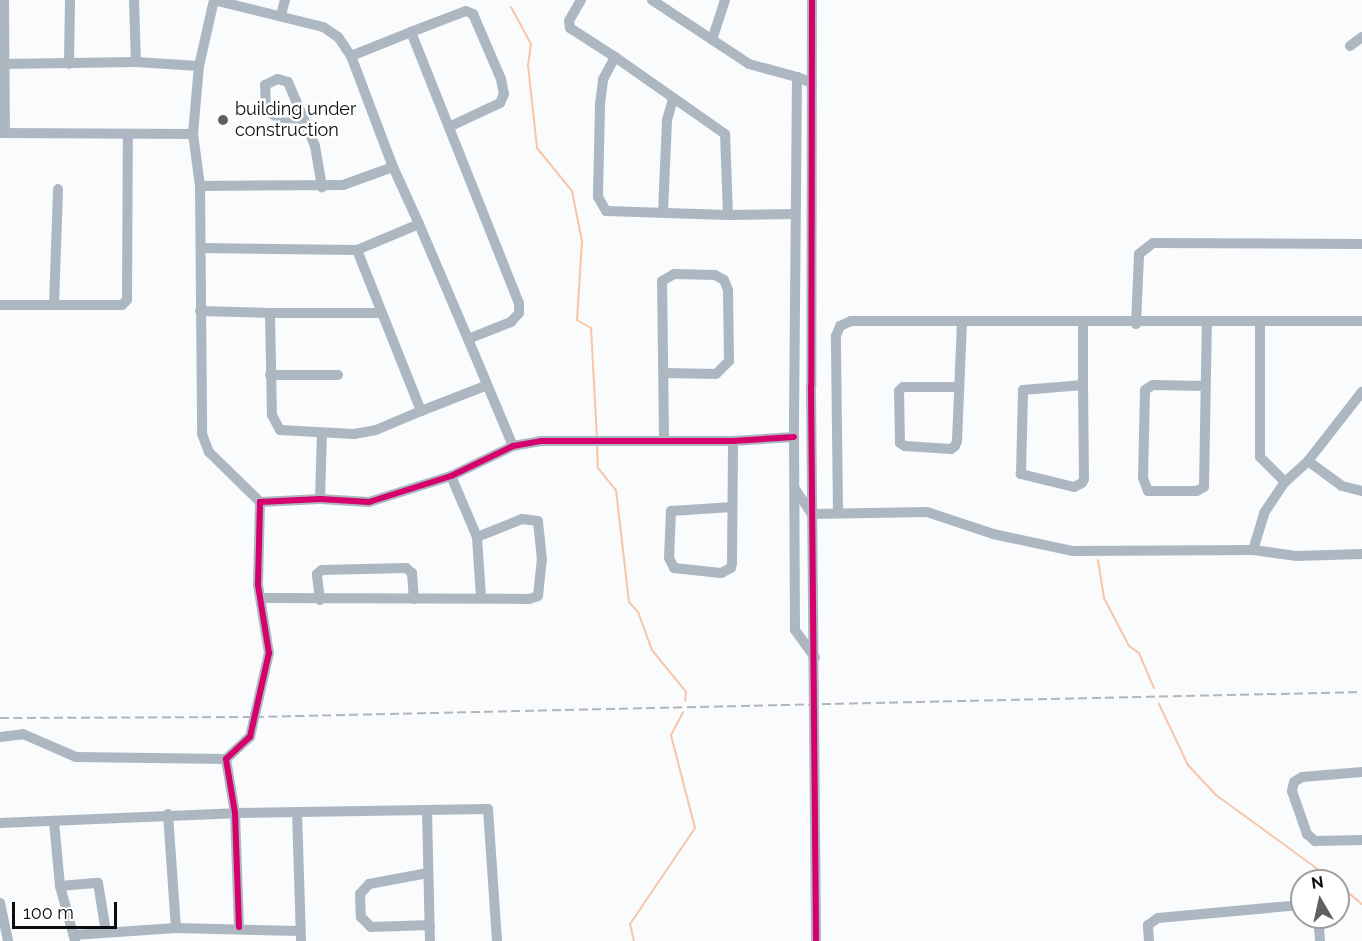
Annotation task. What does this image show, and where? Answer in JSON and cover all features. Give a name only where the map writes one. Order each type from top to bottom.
[{"type":"street","points":[[4,0],[2,133],[128,136],[194,134]]},
{"type":"street","points":[[69,64],[70,0]]},
{"type":"street","points":[[0,737],[23,734],[76,757],[226,759],[250,737],[269,653],[261,598],[260,502],[209,452],[202,434],[200,186],[194,134],[199,66],[214,0],[323,27],[338,37],[351,56],[393,167],[468,339],[485,386],[513,446]]},
{"type":"street","points":[[281,15],[285,0]]},
{"type":"street","points":[[581,0],[569,21],[570,28],[724,134],[728,215]]},
{"type":"street","points":[[652,0],[749,64],[812,83]]},
{"type":"street","points":[[712,40],[725,0]]},
{"type":"street","points":[[812,0],[811,386],[816,941]]},
{"type":"street","points":[[135,3],[136,63]]},
{"type":"street","points":[[351,56],[466,11],[473,14],[501,79],[504,94],[501,103],[448,127]]},
{"type":"street","points":[[411,32],[519,303],[519,313],[512,322],[468,339]]},
{"type":"street","points":[[1350,46],[1362,37]]},
{"type":"street","points":[[615,57],[603,80],[600,106],[600,205],[606,211],[793,219],[811,224]]},
{"type":"street","points":[[3,64],[136,63],[199,66]]},
{"type":"street","points":[[797,77],[793,219],[795,630],[815,658]]},
{"type":"street","points":[[304,120],[277,117],[266,110],[265,85],[278,80],[288,82],[315,146],[322,187]]},
{"type":"street","points":[[663,212],[667,120],[673,99]]},
{"type":"street","points":[[0,304],[122,305],[127,300],[128,136]]},
{"type":"street","points":[[200,186],[322,187],[374,177],[393,167]]},
{"type":"street","points":[[54,304],[58,189]]},
{"type":"street","points":[[201,248],[357,250],[419,224]]},
{"type":"street","points":[[1136,324],[1139,254],[1153,243],[1362,244]]},
{"type":"street","points":[[357,250],[380,313],[421,411]]},
{"type":"street","points":[[664,439],[665,373],[662,281],[674,274],[715,275],[724,280],[728,290],[729,361],[716,374],[665,373]]},
{"type":"street","points":[[200,311],[380,313]]},
{"type":"street","points":[[270,313],[270,375],[274,423],[290,432],[376,430],[485,386]]},
{"type":"street","points":[[838,512],[836,336],[840,326],[851,321],[1136,324],[1362,321]]},
{"type":"street","points":[[958,387],[903,387],[899,392],[900,442],[916,447],[951,449],[955,446],[962,321]]},
{"type":"street","points":[[1083,322],[1083,385],[1082,483],[1074,488],[1021,474],[1023,390],[1083,385]]},
{"type":"street","points":[[1205,386],[1153,385],[1145,390],[1143,478],[1148,491],[1197,491],[1204,488],[1207,323]]},
{"type":"street","points":[[1260,323],[1260,457],[1285,482]]},
{"type":"street","points":[[270,375],[338,375]]},
{"type":"street","points":[[794,399],[811,386]]},
{"type":"street","points":[[1253,550],[1264,513],[1285,482],[1308,461],[1362,392]]},
{"type":"street","points":[[320,499],[322,433]]},
{"type":"street","points":[[260,502],[320,499],[369,502],[451,476],[513,446],[541,441],[664,439],[733,441],[794,437]]},
{"type":"street","points":[[732,507],[671,511],[669,558],[674,568],[728,571],[732,563],[733,441]]},
{"type":"street","points":[[1308,461],[1342,486],[1362,491]]},
{"type":"street","points":[[451,476],[477,537],[481,598]]},
{"type":"street","points":[[795,489],[812,514]]},
{"type":"street","points":[[812,514],[927,512],[993,534],[1073,551],[1253,550],[1296,556],[1362,554]]},
{"type":"street","points":[[261,598],[529,599],[538,596],[542,535],[538,521],[531,518],[477,537]]},
{"type":"street","points":[[320,600],[317,574],[322,570],[406,568],[412,573],[414,599]]},
{"type":"street","points":[[226,759],[234,813],[239,927]]},
{"type":"street","points":[[1362,772],[1302,777],[1294,782],[1292,791],[1307,834],[1315,841],[1362,840]]},
{"type":"street","points":[[0,823],[54,822],[168,814],[488,809],[497,941]]},
{"type":"street","points":[[427,811],[430,941]]},
{"type":"street","points":[[54,822],[60,886],[74,938],[106,932],[239,927],[300,936],[297,812]]},
{"type":"street","points":[[168,814],[176,928]]},
{"type":"street","points":[[429,873],[369,884],[360,894],[361,917],[371,927],[430,925]]},
{"type":"street","points":[[60,886],[98,883],[106,932]]},
{"type":"street","points":[[0,903],[8,941]]},
{"type":"street","points":[[1149,941],[1148,925],[1158,918],[1290,906]]},
{"type":"waterway","points":[[511,7],[531,44],[528,65],[537,148],[572,191],[582,241],[577,320],[591,328],[597,439]]},
{"type":"waterway","points":[[597,444],[598,468],[616,490],[629,602],[638,612],[652,650],[686,692],[685,701]]},
{"type":"waterway","points":[[1098,560],[1104,598],[1129,646],[1139,653],[1154,688]]},
{"type":"waterway","points":[[1159,704],[1188,765],[1216,795],[1318,869]]},
{"type":"waterway","points":[[634,941],[630,924],[695,828],[671,735],[683,712]]},
{"type":"waterway","points":[[1350,894],[1362,904]]},
{"type":"railway","points":[[0,718],[255,717],[1362,692]]},
{"type":"cycle path","points":[[812,0],[811,386],[816,941]]},
{"type":"cycle path","points":[[239,927],[235,813],[226,759],[250,737],[269,653],[258,585],[260,502],[320,499],[369,502],[451,476],[513,446],[541,441],[733,441],[794,437]]},
{"type":"place","name":"building under construction","points":[[223,120]]}]
